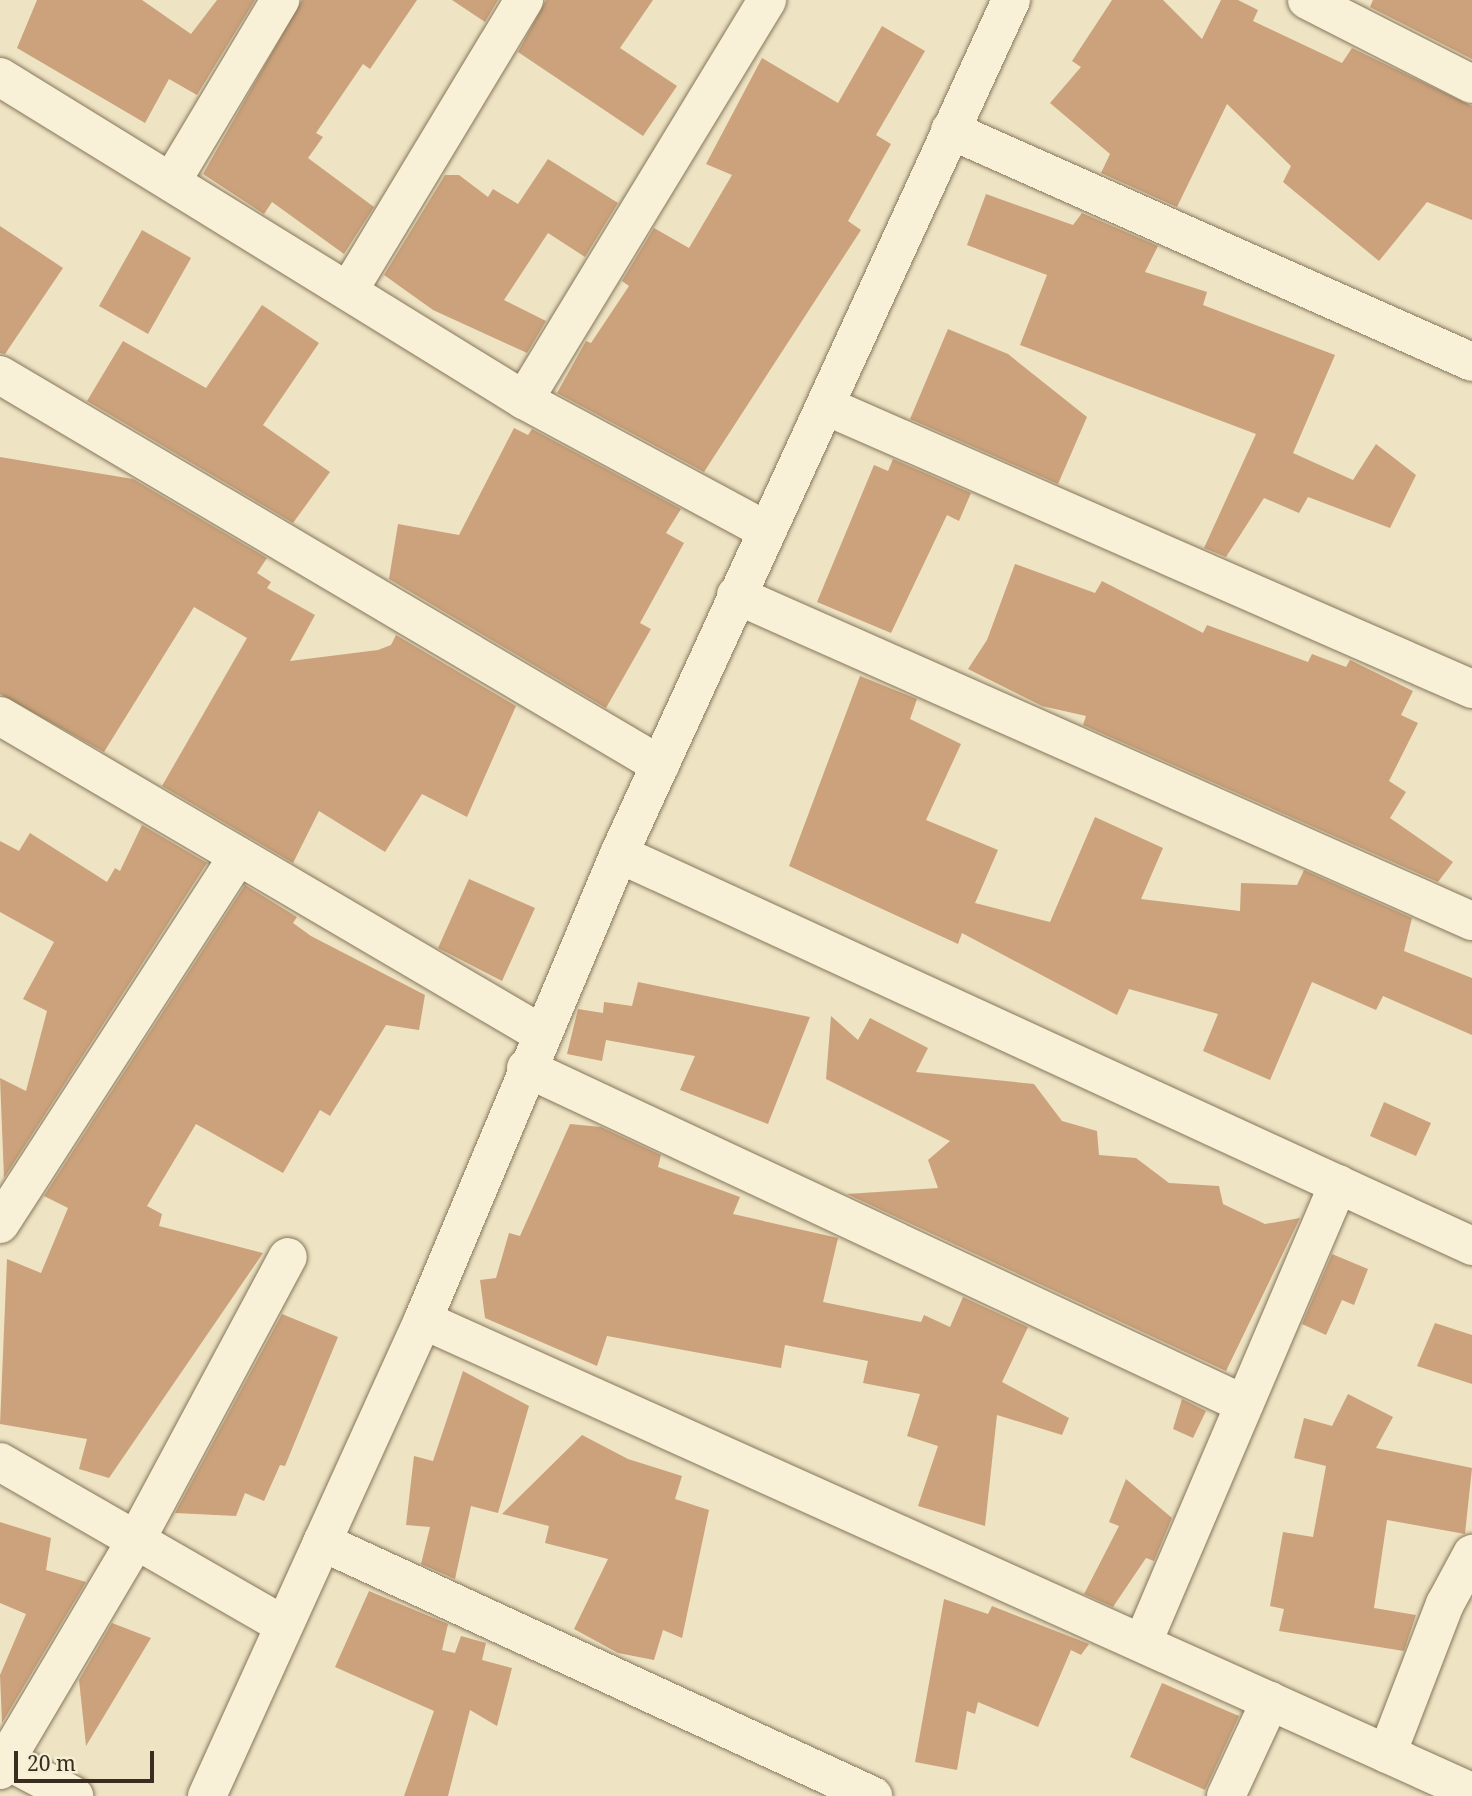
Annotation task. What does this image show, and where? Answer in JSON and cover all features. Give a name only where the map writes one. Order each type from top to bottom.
[{"type":"street","points":[[173,179],[280,0]]},
{"type":"street","points":[[349,290],[524,0]]},
{"type":"street","points":[[524,400],[767,0]]},
{"type":"street","points":[[207,1796],[423,1320],[540,1033],[619,854],[1011,0]]},
{"type":"street","points":[[1330,5],[1472,84]]},
{"type":"street","points":[[0,77],[173,179],[524,400],[767,531]]},
{"type":"street","points":[[950,130],[1472,362]]},
{"type":"street","points":[[0,375],[660,765]]},
{"type":"street","points":[[826,406],[1472,689]]},
{"type":"street","points":[[736,595],[1472,921]]},
{"type":"street","points":[[0,716],[540,1033]]},
{"type":"street","points":[[619,854],[1472,1246]]},
{"type":"street","points":[[0,1224],[238,856]]},
{"type":"street","points":[[526,1068],[1244,1404]]},
{"type":"street","points":[[1143,1642],[1338,1184]]},
{"type":"street","points":[[74,1796],[2,1762],[136,1540],[288,1257]]},
{"type":"street","points":[[423,1320],[1472,1792]]},
{"type":"street","points":[[0,1462],[284,1625]]},
{"type":"street","points":[[322,1542],[873,1796]]},
{"type":"street","points":[[1387,1754],[1445,1604],[1472,1554]]},
{"type":"street","points":[[1226,1796],[1270,1700]]},
{"type":"building","points":[[37,0],[142,0],[191,34],[217,0],[255,0],[197,95],[169,79],[145,123],[17,48]]},
{"type":"building","points":[[302,0],[417,0],[370,69],[363,64],[316,133],[323,137],[308,158],[374,207],[344,254],[272,202],[264,214],[203,174]]},
{"type":"building","points":[[452,0],[498,0],[485,22]]},
{"type":"building","points":[[546,0],[653,0],[620,48],[677,86],[643,136],[518,52]]},
{"type":"building","points":[[1112,0],[1163,0],[1202,39],[1221,0],[1238,0],[1258,10],[1253,21],[1342,63],[1352,48],[1472,106],[1472,220],[1427,202],[1379,261],[1283,182],[1291,166],[1227,104],[1177,207],[1101,173],[1110,154],[1050,103],[1081,67],[1072,61]]},
{"type":"building","points":[[1373,0],[1472,0],[1472,59],[1370,7]]},
{"type":"building","points":[[882,26],[925,51],[876,135],[891,144],[848,221],[861,230],[704,472],[557,393],[586,341],[591,343],[629,286],[622,281],[654,228],[689,248],[732,175],[706,164],[762,58],[838,103]]},
{"type":"building","points":[[548,159],[618,203],[585,257],[548,233],[504,300],[546,321],[527,353],[433,310],[384,275],[445,175],[459,175],[488,197],[493,189],[518,204]]},
{"type":"building","points":[[986,194],[1073,225],[1082,213],[1158,246],[1145,272],[1207,292],[1203,305],[1335,355],[1293,453],[1353,480],[1376,444],[1416,475],[1390,528],[1308,497],[1299,513],[1264,498],[1226,557],[1204,548],[1256,434],[1020,345],[1047,275],[967,245]]},
{"type":"building","points":[[0,226],[63,268],[5,354],[0,353]]},
{"type":"building","points":[[142,230],[191,258],[148,334],[99,306]]},
{"type":"building","points":[[262,305],[319,343],[263,425],[330,472],[293,523],[87,401],[123,341],[206,388]]},
{"type":"building","points":[[948,329],[1008,354],[1087,417],[1058,484],[910,419]]},
{"type":"building","points":[[514,428],[528,435],[532,429],[681,509],[666,533],[684,543],[640,623],[651,629],[606,708],[389,579],[398,524],[459,535]]},
{"type":"building","points":[[0,457],[133,479],[267,558],[257,573],[271,582],[267,588],[315,615],[290,661],[378,650],[391,645],[396,635],[516,706],[467,817],[422,794],[385,852],[319,811],[293,863],[162,786],[247,638],[194,607],[104,752],[0,694]]},
{"type":"building","points":[[893,459],[971,493],[959,521],[947,515],[891,633],[817,602],[874,465],[888,471]]},
{"type":"building","points":[[1015,564],[1095,593],[1102,581],[1203,633],[1207,625],[1308,662],[1312,654],[1346,667],[1350,660],[1413,691],[1401,715],[1418,723],[1389,781],[1406,792],[1390,818],[1453,862],[1438,882],[1083,725],[1086,716],[1042,706],[968,669],[987,640]]},
{"type":"building","points":[[860,676],[917,699],[910,719],[961,744],[926,820],[998,850],[975,903],[1050,922],[1095,817],[1163,848],[1141,899],[1240,911],[1241,883],[1297,885],[1304,870],[1412,918],[1404,951],[1472,978],[1472,1035],[1383,996],[1376,1010],[1312,982],[1270,1080],[1203,1051],[1218,1014],[1129,989],[1117,1015],[962,933],[958,944],[789,866]]},
{"type":"building","points":[[142,825],[207,863],[4,1178],[0,1078],[26,1091],[47,1011],[23,999],[54,942],[0,912],[0,841],[19,851],[30,833],[107,882],[115,868],[120,871]]},
{"type":"building","points":[[469,879],[535,908],[502,981],[438,948]]},
{"type":"building","points":[[245,885],[297,917],[293,923],[311,936],[425,995],[419,1030],[386,1025],[330,1116],[320,1110],[283,1173],[196,1124],[147,1206],[162,1214],[159,1226],[263,1253],[109,1478],[79,1469],[87,1439],[0,1424],[7,1259],[41,1273],[68,1208],[44,1196]]},
{"type":"building","points":[[638,982],[810,1017],[768,1124],[680,1090],[695,1056],[606,1040],[602,1061],[567,1054],[578,1009],[603,1013],[604,1002],[632,1006]]},
{"type":"building","points":[[831,1016],[858,1040],[870,1018],[928,1048],[916,1072],[1034,1084],[1062,1121],[1097,1131],[1099,1155],[1136,1158],[1169,1183],[1219,1186],[1223,1204],[1265,1224],[1300,1218],[1226,1371],[847,1194],[938,1188],[928,1160],[950,1141],[826,1079]]},
{"type":"building","points":[[1384,1102],[1431,1123],[1416,1156],[1370,1136]]},
{"type":"building","points":[[570,1124],[601,1127],[661,1155],[658,1167],[740,1197],[733,1214],[838,1238],[823,1302],[921,1322],[924,1315],[950,1327],[963,1297],[1028,1327],[1002,1382],[1069,1418],[1062,1435],[997,1415],[985,1526],[918,1506],[938,1446],[907,1436],[920,1394],[863,1383],[868,1361],[785,1345],[781,1368],[607,1336],[597,1366],[485,1318],[480,1280],[496,1278],[509,1233],[520,1236]]},
{"type":"building","points":[[1332,1254],[1368,1269],[1354,1305],[1342,1300],[1326,1335],[1302,1324]]},
{"type":"building","points":[[282,1314],[338,1337],[285,1466],[280,1465],[264,1501],[245,1493],[236,1516],[175,1513]]},
{"type":"building","points":[[1435,1323],[1472,1335],[1472,1384],[1417,1366]]},
{"type":"building","points":[[463,1371],[529,1406],[498,1513],[471,1506],[455,1579],[421,1564],[430,1527],[406,1525],[414,1456],[433,1461]]},
{"type":"building","points":[[1348,1394],[1393,1417],[1376,1448],[1472,1468],[1465,1534],[1387,1520],[1374,1608],[1416,1615],[1404,1651],[1279,1631],[1284,1609],[1270,1606],[1283,1532],[1313,1537],[1326,1466],[1294,1458],[1304,1418],[1332,1426]]},
{"type":"building","points":[[1182,1399],[1206,1411],[1193,1438],[1173,1429]]},
{"type":"building","points":[[582,1435],[628,1459],[682,1476],[675,1499],[709,1510],[682,1638],[663,1630],[654,1660],[618,1653],[574,1629],[608,1559],[545,1543],[549,1526],[502,1514]]},
{"type":"building","points":[[1126,1479],[1172,1518],[1154,1561],[1146,1558],[1113,1607],[1084,1594],[1119,1526],[1109,1522]]},
{"type":"building","points":[[0,1522],[51,1538],[46,1570],[86,1582],[2,1723],[0,1675],[26,1614],[0,1603]]},
{"type":"building","points":[[369,1591],[448,1624],[442,1650],[455,1653],[461,1636],[486,1643],[482,1660],[512,1668],[497,1726],[470,1710],[448,1796],[404,1796],[434,1711],[335,1667]]},
{"type":"building","points":[[944,1599],[988,1614],[992,1606],[1089,1644],[1081,1655],[1071,1650],[1038,1727],[978,1702],[975,1714],[967,1711],[957,1770],[915,1762]]},
{"type":"building","points":[[112,1623],[151,1638],[86,1746],[79,1680]]},
{"type":"building","points":[[1162,1683],[1239,1716],[1205,1790],[1130,1757]]}]
